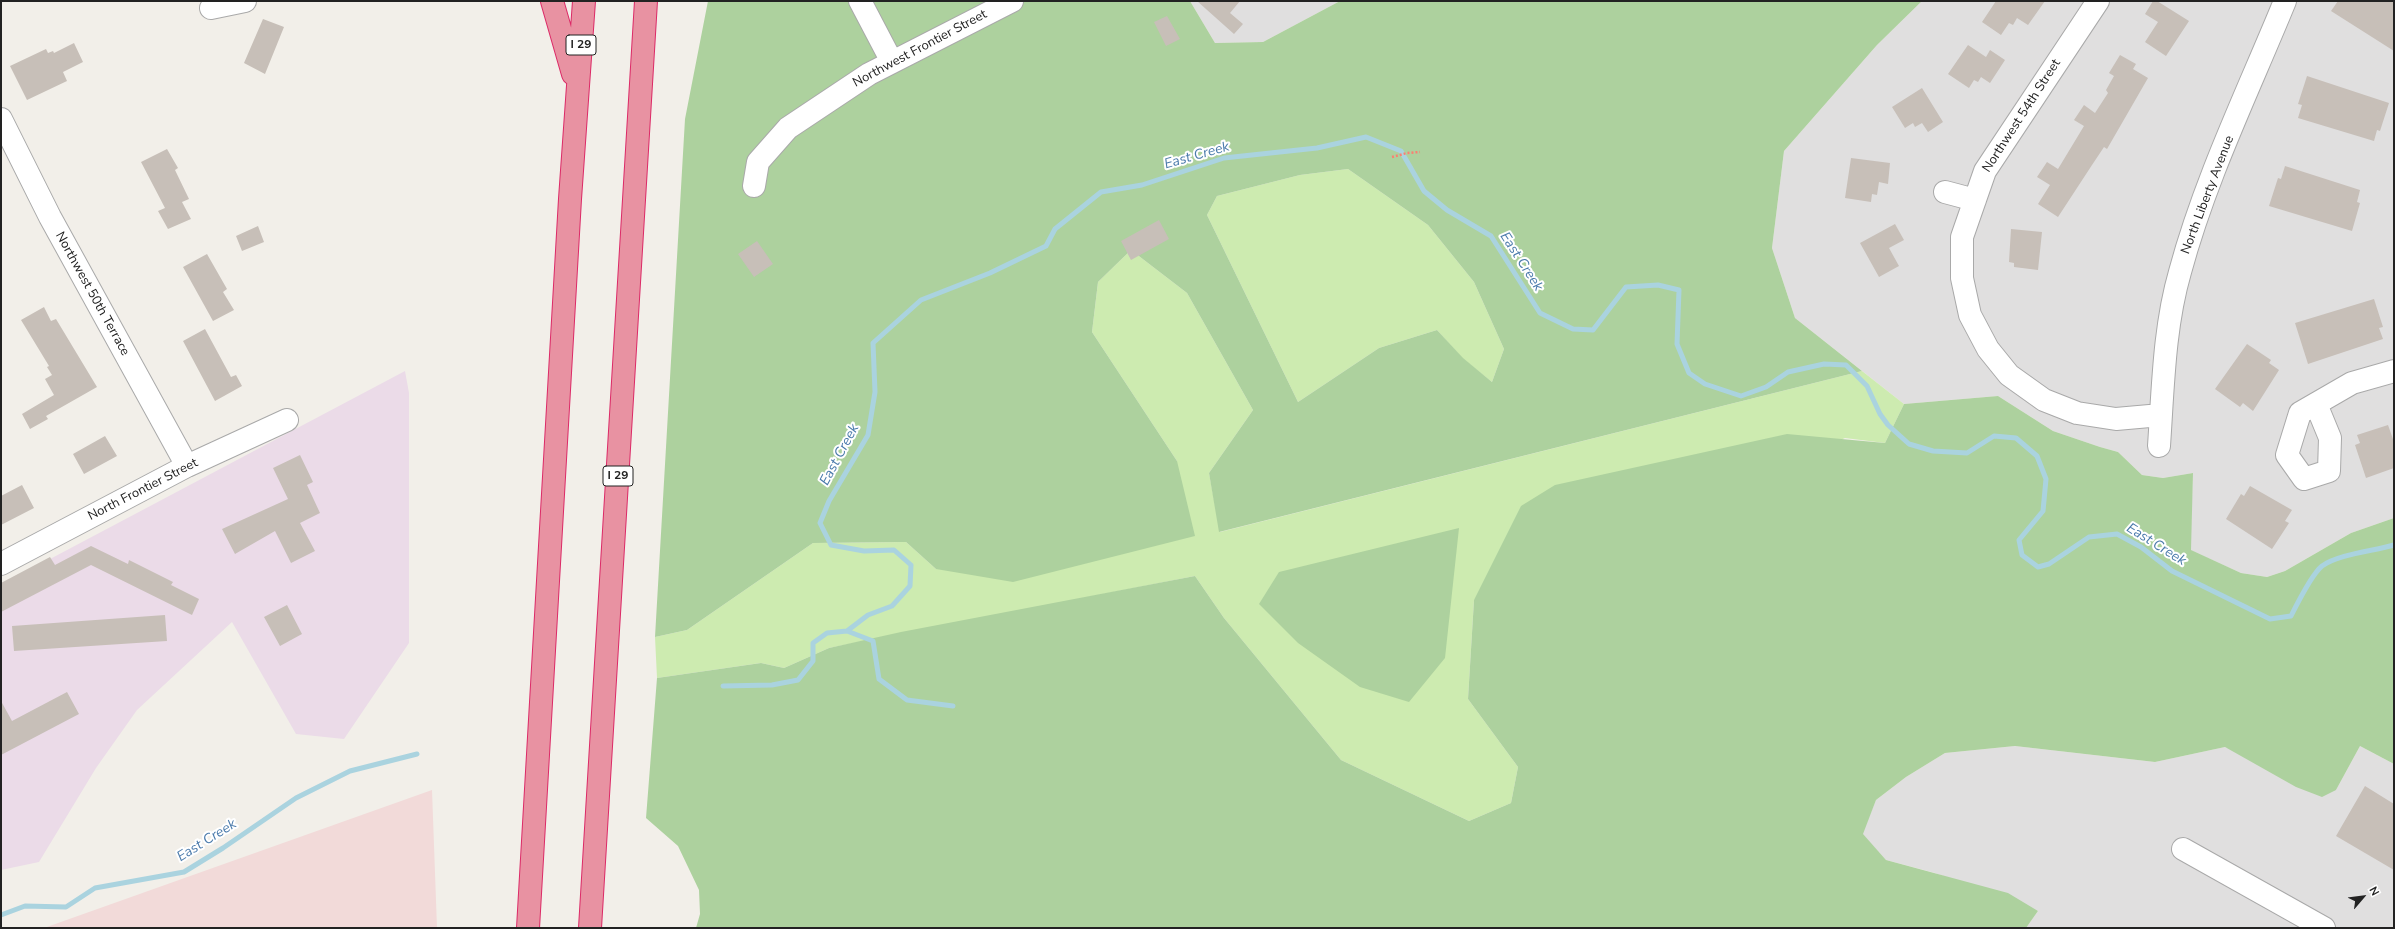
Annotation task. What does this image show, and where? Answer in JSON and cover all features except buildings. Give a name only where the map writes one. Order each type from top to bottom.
[{"type":"highway","points":[[552,1],[578,89]]},
{"type":"highway","name":"I 29","points":[[528,928],[584,1]]},
{"type":"highway","name":"I 29","points":[[590,928],[646,1]]},
{"type":"highway","points":[[645,24],[653,1]]},
{"type":"street","points":[[211,8],[244,1]]},
{"type":"street","points":[[860,1],[892,62]]},
{"type":"street","name":"Northwest Frontier Street","points":[[754,186],[758,162],[788,128],[869,74],[1012,1]]},
{"type":"street","name":"Northwest 54th Street","points":[[2098,1],[1985,171],[1962,237],[1962,278],[1970,315],[1988,349],[2009,375],[2044,400],[2077,412],[2116,419],[2161,415]]},
{"type":"street","name":"North Liberty Avenue","points":[[2159,446],[2169,328],[2179,273],[2197,215],[2285,1]]},
{"type":"street","name":"Northwest 50th Terrace","points":[[1,120],[57,230],[187,466]]},
{"type":"street","points":[[1945,192],[1975,200]]},
{"type":"street","points":[[2316,404],[2352,382],[2394,370]]},
{"type":"street","name":"North Frontier Street","points":[[1,564],[187,466],[287,420]]},
{"type":"street","points":[[2182,849],[2324,928]]},
{"type":"path","points":[[1392,157],[1406,153],[1420,152]]},
{"type":"shaded area","points":[[1190,1],[1340,1],[1263,42],[1215,43]]},
{"type":"shaded area","points":[[1922,1],[2394,1],[2394,518],[2351,533],[2285,571],[2267,577],[2241,573],[2190,550],[2193,473],[2163,478],[2142,475],[2118,452],[2053,431],[1998,396],[1904,404],[1795,318],[1772,248],[1784,151],[1877,45]]},
{"type":"shaded area","points":[[405,371],[409,393],[409,643],[344,739],[296,734],[232,622],[137,710],[96,768],[39,862],[1,870],[1,585]]},
{"type":"shaded area","points":[[2015,746],[2155,762],[2225,747],[2336,790],[2360,746],[2394,764],[2394,928],[2026,928],[2038,911],[1935,873],[1886,860],[1862,834],[1876,800],[1906,777],[1945,753]]},
{"type":"shaded area","points":[[432,790],[437,928],[44,928]]},
{"type":"green space","points":[[708,1],[1190,1],[1215,43],[1263,42],[1340,1],[1922,1],[1877,45],[1784,151],[1772,248],[1795,318],[1862,371],[1219,532],[1209,473],[1253,410],[1187,293],[1131,250],[1098,282],[1092,332],[1177,461],[1195,536],[1013,582],[936,569],[906,542],[813,543],[687,630],[655,637],[685,119]],"holes":[[[1348,169],[1428,225],[1474,282],[1504,349],[1492,382],[1463,358],[1437,330],[1379,348],[1298,402],[1207,215],[1217,196],[1300,175]]]},
{"type":"green space","points":[[1348,169],[1428,225],[1474,282],[1504,349],[1492,382],[1463,359],[1437,330],[1379,348],[1298,402],[1207,215],[1217,196],[1300,175]]},
{"type":"green space","points":[[1131,250],[1187,293],[1253,410],[1209,473],[1220,532],[1862,371],[1904,404],[1885,443],[1845,438],[1474,600],[1468,699],[1518,767],[1511,803],[1469,821],[1341,760],[1224,618],[1195,576],[829,648],[784,668],[761,663],[657,678],[655,637],[687,630],[813,543],[906,542],[936,569],[1177,461],[1092,332],[1098,282]]},
{"type":"green space","points":[[1998,396],[2053,431],[2118,452],[2142,475],[2163,478],[2193,473],[2191,550],[2241,573],[2267,577],[2285,571],[2351,533],[2394,518],[2394,764],[2360,746],[2336,790],[2322,797],[2296,787],[2225,747],[2155,762],[2015,746],[1945,753],[1906,777],[1876,800],[1863,834],[1886,860],[2008,893],[2038,911],[2026,928],[696,928],[700,914],[699,890],[678,846],[646,818],[657,678],[761,663],[784,668],[829,648],[901,632],[1195,576],[1224,618],[1341,760],[1469,821],[1511,803],[1518,767],[1468,699],[1474,600],[1521,506],[1555,485],[1787,434],[1885,443],[1904,404]]},
{"type":"green space","points":[[1459,528],[1445,658],[1409,702],[1360,687],[1298,643],[1259,604],[1279,572]]},
{"type":"waterway","name":"East Creek","points":[[723,686],[772,685],[798,680],[813,661],[813,643],[827,633],[847,631],[868,615],[892,606],[910,586],[911,565],[894,550],[864,551],[831,545],[820,523],[829,501],[868,435],[875,392],[873,343],[921,300],[990,273],[1046,246],[1055,229],[1101,192],[1142,185],[1224,158],[1317,148],[1366,137],[1401,151],[1424,191],[1447,210],[1491,236],[1540,313],[1573,329],[1593,330],[1626,287],[1658,285],[1679,290],[1677,344],[1689,373],[1705,384],[1741,396],[1766,387],[1788,372],[1824,364],[1846,365],[1867,386],[1880,414],[1888,425],[1909,444],[1933,451],[1967,453],[1994,436],[2016,438],[2037,456],[2046,479],[2043,511],[2019,540],[2022,555],[2038,567],[2049,564],[2089,537],[2117,534],[2141,547],[2172,571],[2270,619],[2291,616],[2309,582],[2322,566],[2338,558],[2394,545]]},
{"type":"waterway","points":[[847,631],[873,641],[879,679],[907,700],[953,706]]},
{"type":"waterway","name":"East Creek","points":[[1,915],[25,906],[66,907],[95,888],[184,872],[223,848],[296,798],[350,771],[417,754]]}]
